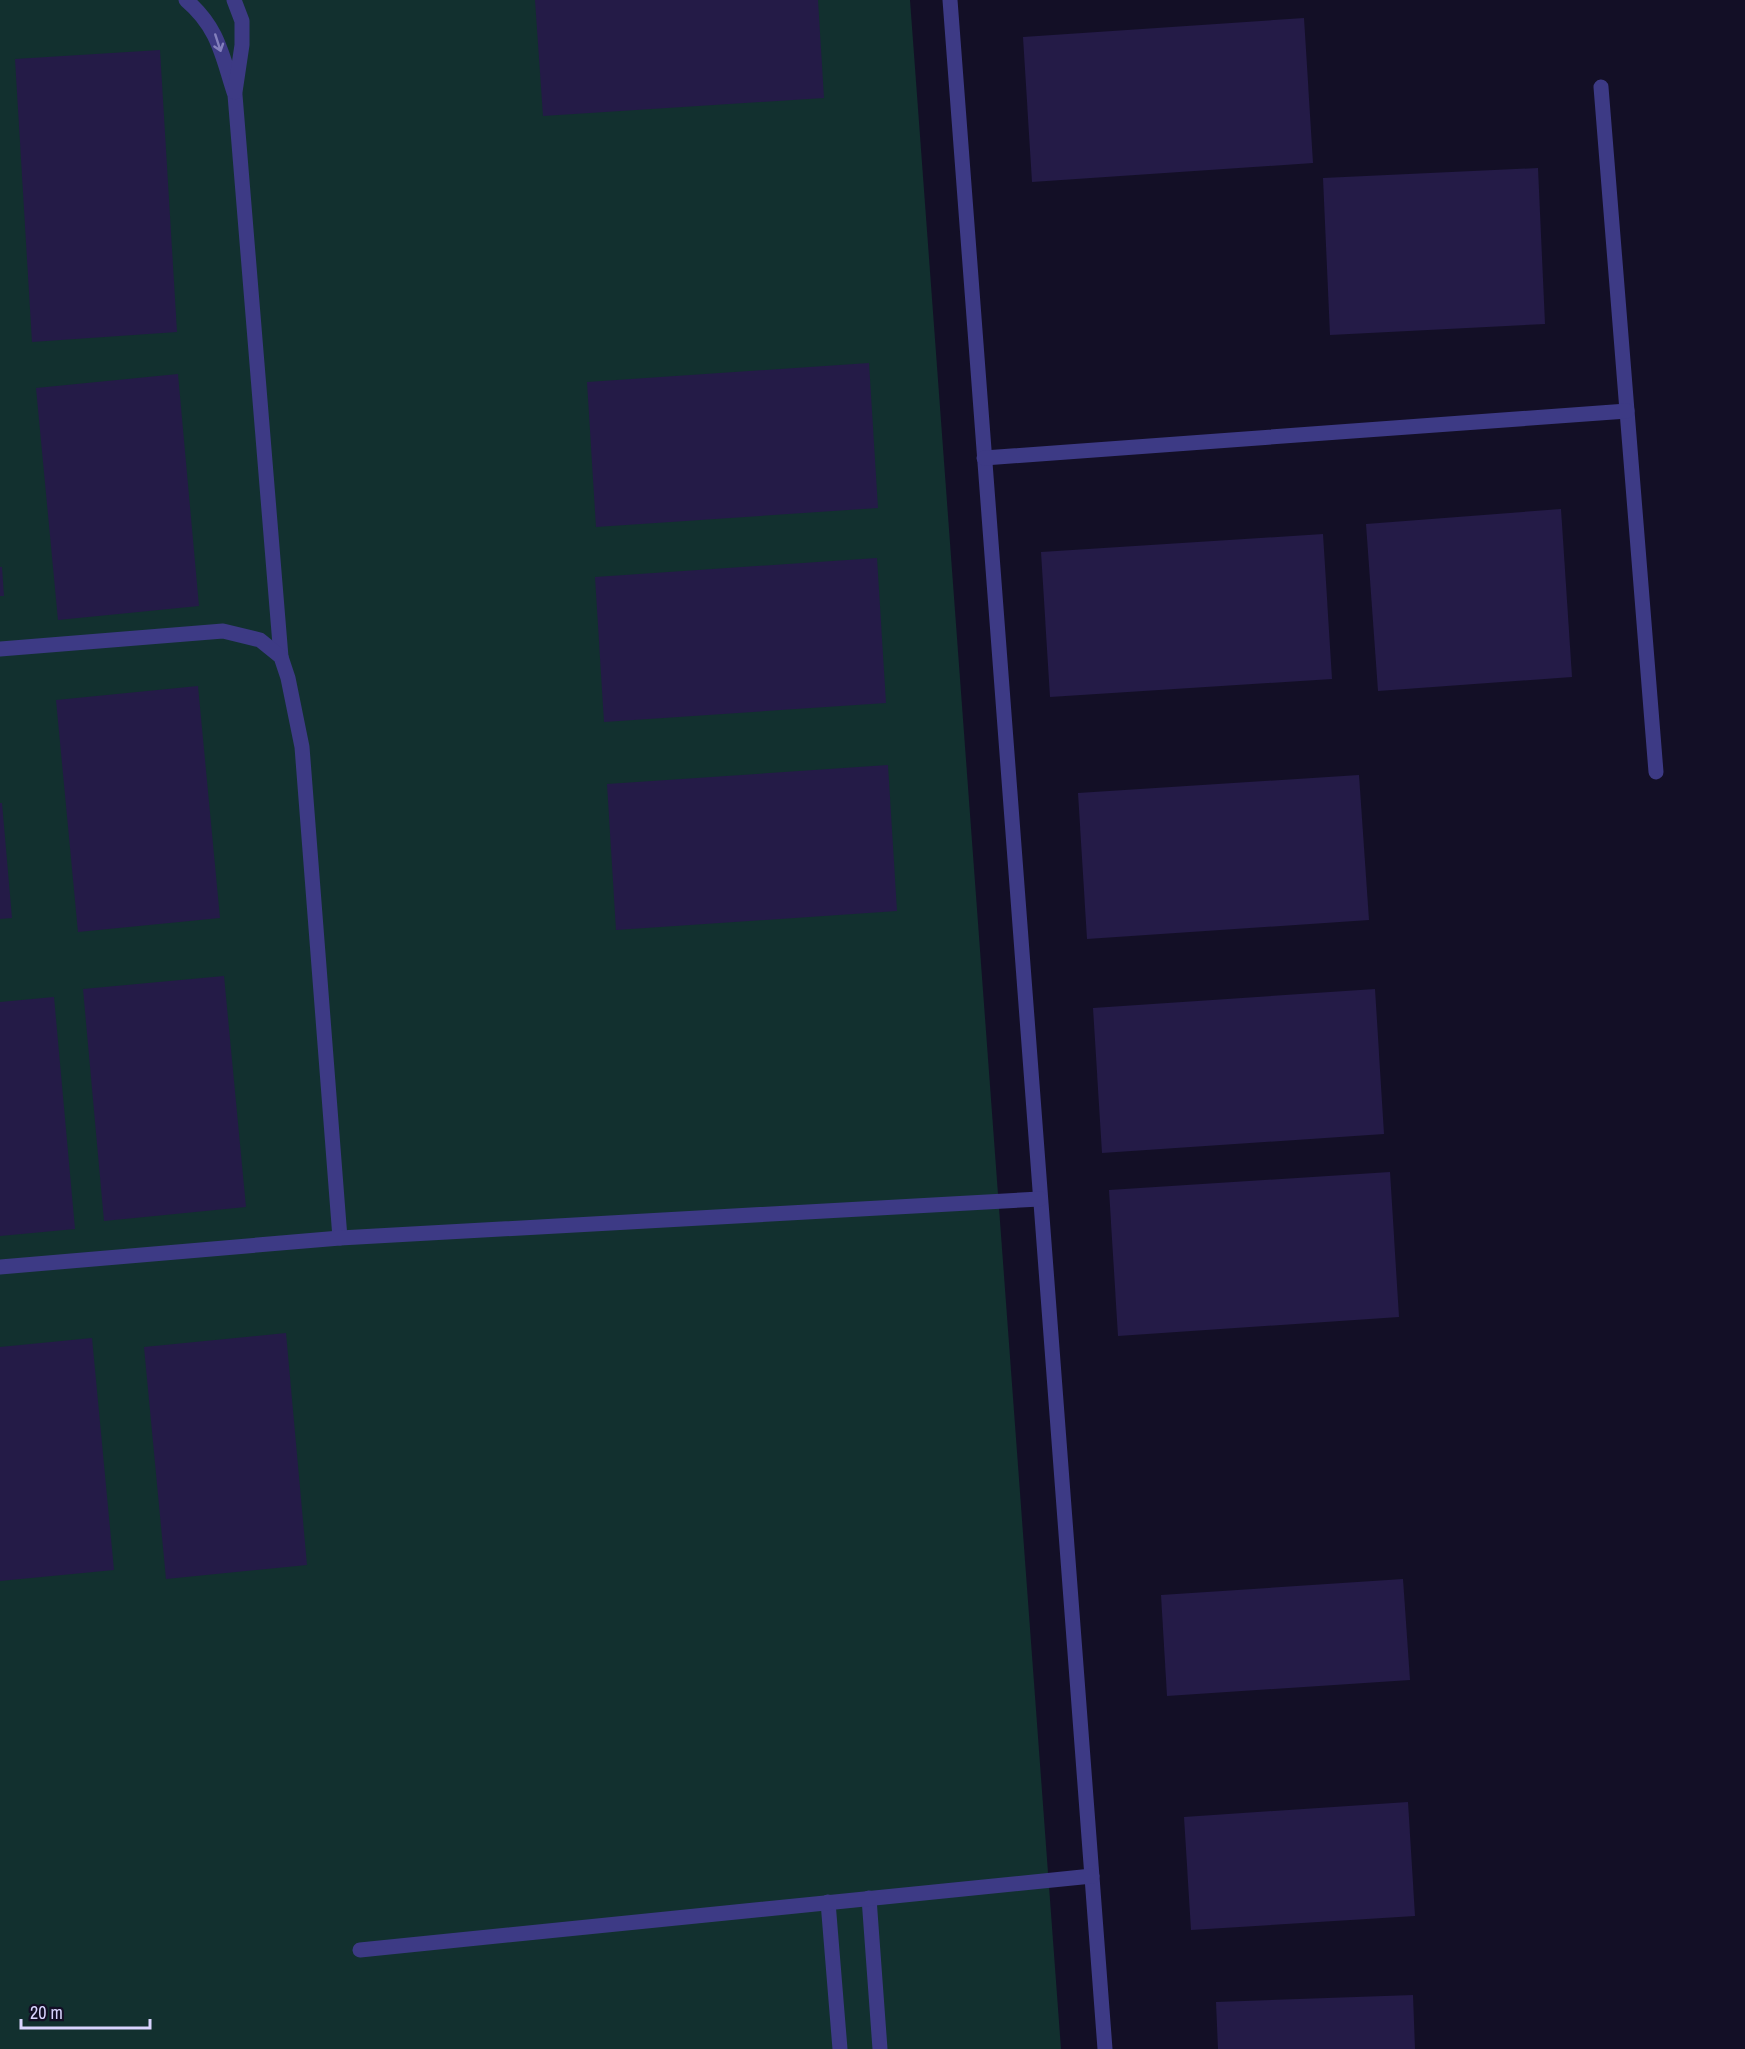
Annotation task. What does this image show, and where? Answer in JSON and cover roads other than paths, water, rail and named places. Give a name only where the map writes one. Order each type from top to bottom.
[{"type":"lane","points":[[186,0],[202,13],[215,33],[235,95],[281,657],[288,678],[302,747],[340,1238]]},
{"type":"lane","points":[[234,0],[242,21],[243,45],[235,95]]},
{"type":"lane","points":[[950,0],[1105,2049]]},
{"type":"lane","points":[[1601,87],[1656,772]]},
{"type":"lane","points":[[984,458],[1627,411]]},
{"type":"lane","points":[[0,649],[223,631],[260,640],[281,657]]},
{"type":"lane","points":[[0,1267],[340,1238],[1040,1199]]},
{"type":"lane","points":[[360,1950],[1092,1876]]},
{"type":"lane","points":[[869,1898],[880,2049]]},
{"type":"lane","points":[[828,1902],[840,2049]]}]
